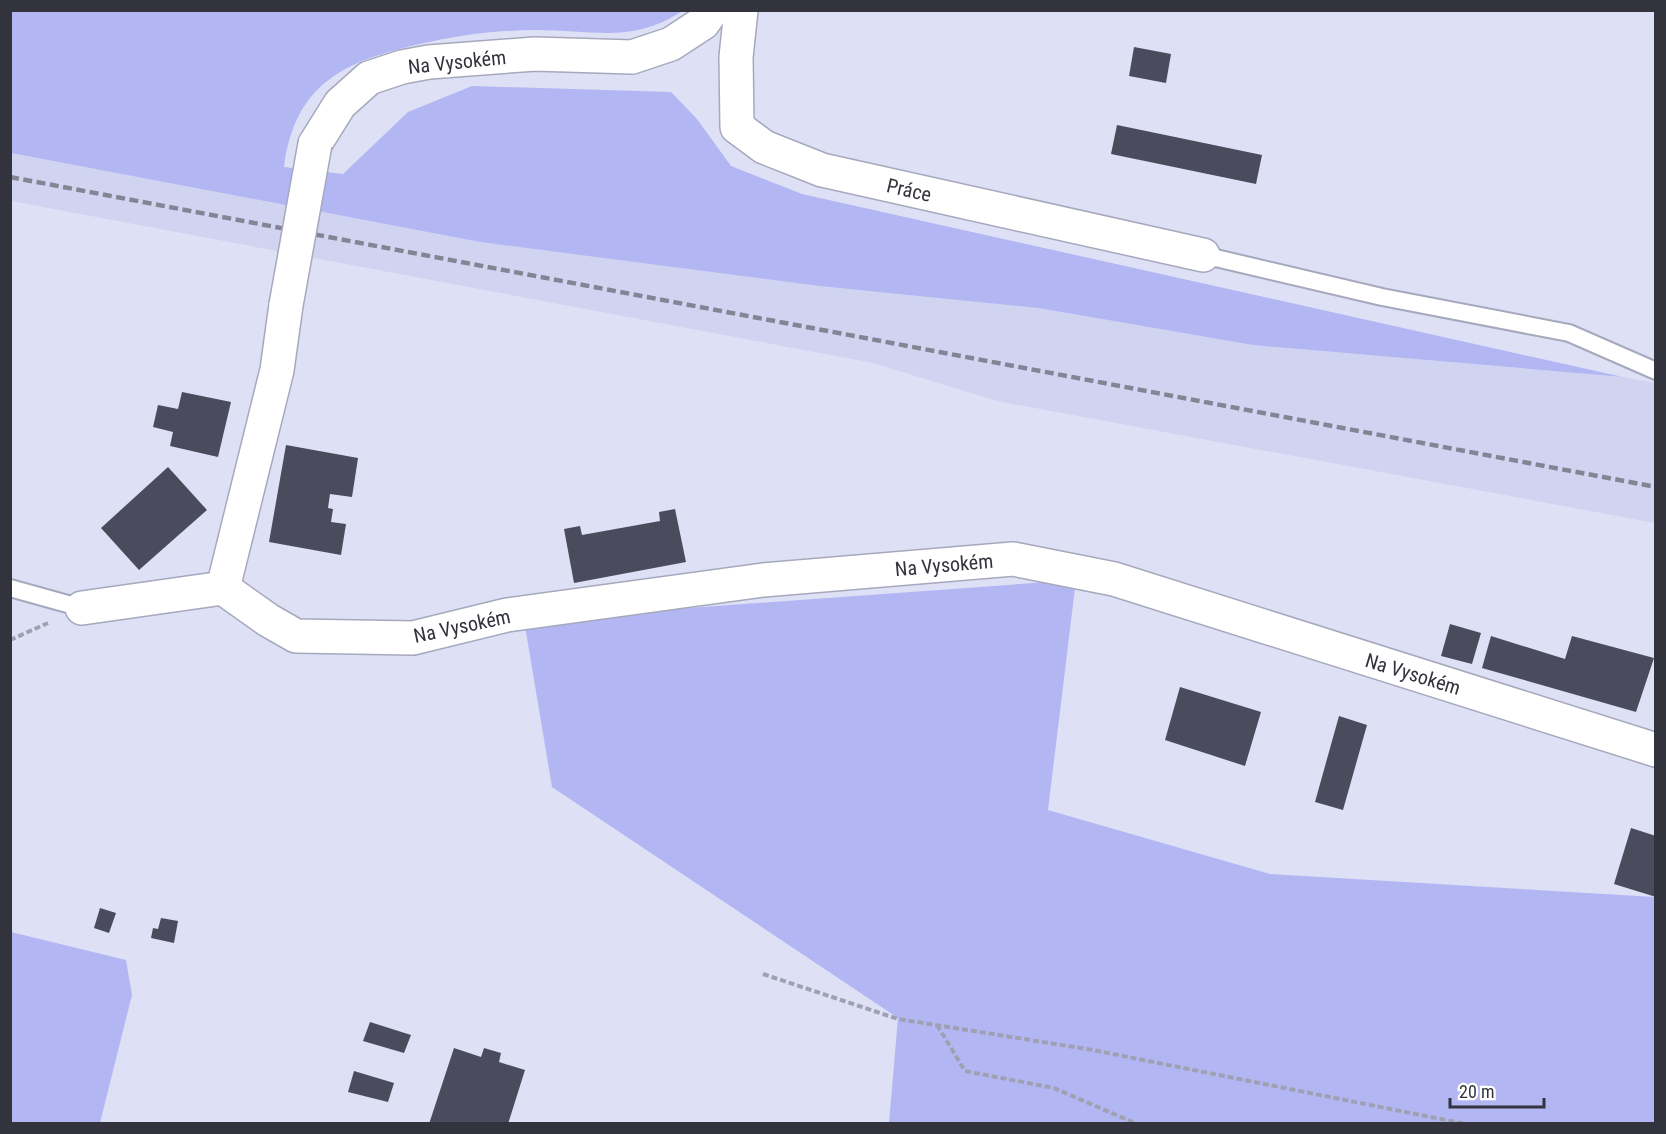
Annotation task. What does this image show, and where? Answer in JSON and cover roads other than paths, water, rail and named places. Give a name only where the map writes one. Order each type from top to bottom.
[{"type":"street","name":"Na Vysokém","points":[[712,10],[703,23],[671,44],[632,57],[535,54],[429,62],[402,67],[369,78],[340,104],[315,144],[286,305],[277,370],[223,588],[267,620],[296,636],[413,638],[507,615],[751,581],[1013,559],[1114,579],[1656,750]]},
{"type":"street","name":"Práce","points":[[741,10],[736,57],[737,127],[764,147],[822,170],[1203,255]]},
{"type":"street","points":[[82,608],[223,588]]},
{"type":"lane","points":[[1203,255],[1382,297],[1569,333],[1656,371]]},
{"type":"lane","points":[[10,588],[82,608]]},
{"type":"railway","points":[[10,177],[1656,487]]}]
